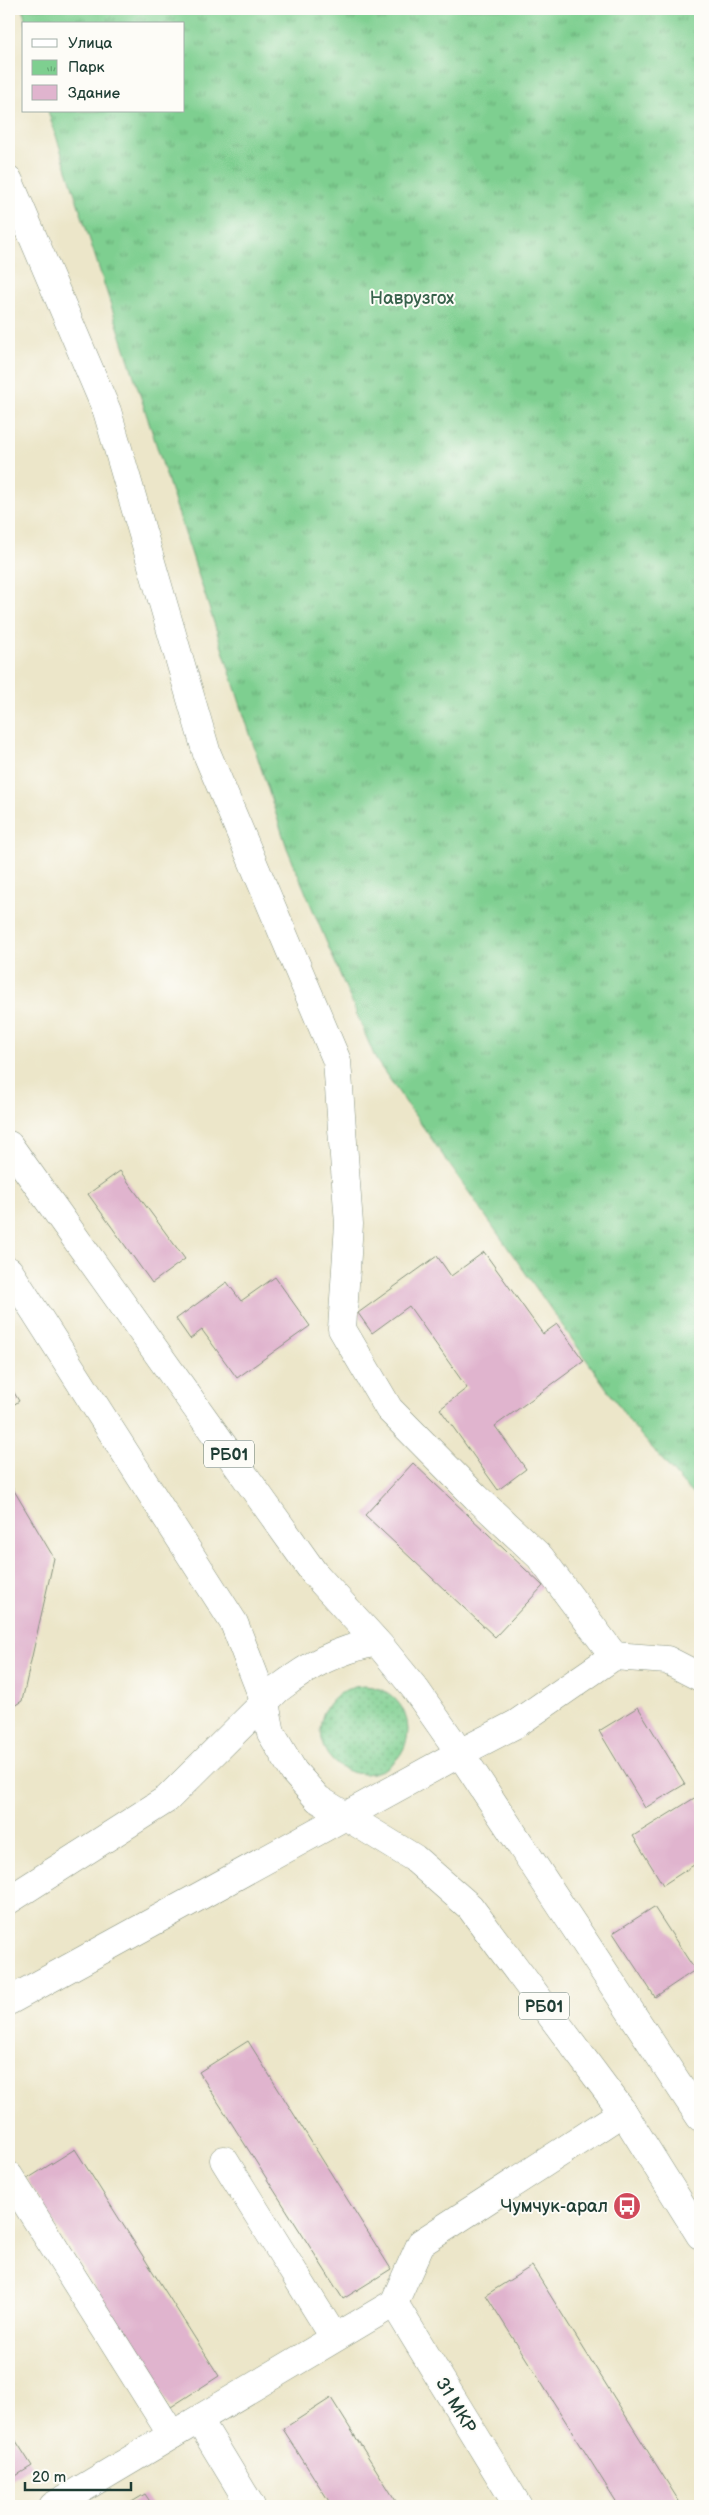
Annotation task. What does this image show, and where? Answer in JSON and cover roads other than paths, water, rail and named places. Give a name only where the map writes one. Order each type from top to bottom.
[{"type":"main road","points":[[9,181],[107,411],[207,754],[337,1061],[349,1224],[342,1329],[389,1409],[476,1497],[540,1557],[614,1656]]},
{"type":"main road","name":"РБ01","points":[[9,1145],[314,1573],[382,1648],[416,1690],[460,1753],[700,2117]]},
{"type":"main road","name":"РБ01","points":[[9,1271],[234,1623],[265,1703],[271,1733],[294,1772],[318,1799],[414,1858],[470,1907],[624,2112],[700,2235]]},
{"type":"main road","points":[[9,1900],[167,1799],[278,1689],[317,1662],[346,1649],[376,1642]]},
{"type":"main road","points":[[9,2001],[346,1815],[516,1724],[614,1656],[667,1660],[700,1677]]},
{"type":"main road","points":[[53,2506],[394,2303],[421,2243],[624,2112]]},
{"type":"main road","points":[[224,2160],[334,2338]]},
{"type":"main road","points":[[9,2176],[172,2435]]},
{"type":"main road","name":"31 МКР","points":[[394,2303],[518,2506]]},
{"type":"main road","points":[[199,2420],[251,2506]]},
{"type":"place","name":"Чумчук-арал","points":[[627,2206]]},
{"type":"park label","name":"Наврузгох","points":[[412,298]]}]
